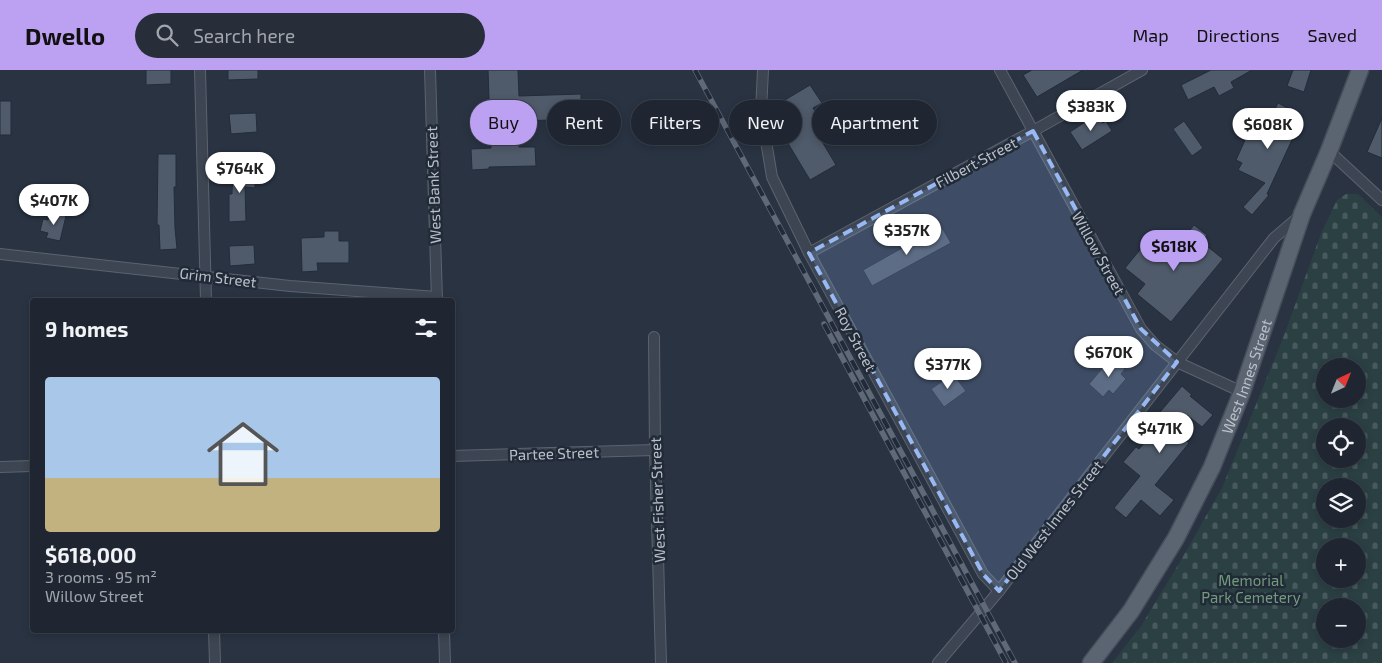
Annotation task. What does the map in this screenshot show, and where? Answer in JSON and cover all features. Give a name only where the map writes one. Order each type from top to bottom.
[{"type":"main road","name":"West Innes Street","points":[[1091,663],[1131,611],[1176,538],[1212,468],[1242,392],[1302,214],[1329,151],[1360,70]]},
{"type":"street","points":[[200,70],[206,298]]},
{"type":"street","name":"West Bank Street","points":[[430,70],[436,298]]},
{"type":"street","name":"Roy Street","points":[[763,70],[761,111],[772,177],[809,253],[983,574],[999,591]]},
{"type":"street","name":"Willow Street","points":[[1000,70],[1141,329],[1155,346],[1177,362],[1242,392]]},
{"type":"street","name":"Filbert Street","points":[[809,253],[1142,70]]},
{"type":"street","points":[[1329,151],[1382,200]]},
{"type":"street","name":"Old West Innes Street","points":[[938,663],[999,591],[1274,238],[1302,214]]},
{"type":"street","name":"Grim Street","points":[[0,254],[290,286],[436,298]]},
{"type":"street","name":"West Fisher Street","points":[[654,337],[655,450],[662,663]]},
{"type":"street","name":"Partee Street","points":[[455,456],[655,450]]},
{"type":"street","points":[[0,467],[30,466]]},
{"type":"street","points":[[214,633],[214,663]]},
{"type":"street","points":[[444,633],[445,663]]},
{"type":"highlighted area","points":[[1033,131],[1141,329],[1177,362],[999,591],[983,574],[809,253]]},
{"type":"green space","name":"Memorial Park Cemetery","points":[[1346,194],[1358,194],[1382,217],[1382,663],[1112,663],[1141,626],[1222,488],[1283,338],[1322,231],[1337,200]]},
{"type":"building","points":[[146,70],[171,70],[171,84],[146,85]]},
{"type":"building","points":[[228,70],[258,70],[258,79],[228,80]]},
{"type":"building","points":[[488,70],[518,70],[519,96],[581,94],[581,100],[547,100],[547,120],[537,120],[537,100],[486,100],[489,99]]},
{"type":"building","points":[[1032,70],[1083,70],[1037,97],[1023,75]]},
{"type":"building","points":[[1211,70],[1252,70],[1231,82],[1234,88],[1219,96],[1214,87],[1188,100],[1181,85]]},
{"type":"building","points":[[1293,70],[1311,70],[1304,92],[1287,86]]},
{"type":"building","points":[[810,85],[820,100],[812,100],[812,145],[824,145],[836,165],[810,180],[789,145],[802,145],[802,100],[785,100]]},
{"type":"building","points":[[0,101],[11,101],[11,135],[0,135]]},
{"type":"building","points":[[1278,103],[1303,116],[1267,194],[1269,195],[1252,215],[1243,207],[1265,183],[1238,170],[1242,163],[1236,160],[1251,127],[1257,129],[1265,112],[1272,115]]},
{"type":"building","points":[[256,113],[257,132],[231,134],[229,114]]},
{"type":"building","points":[[1097,114],[1103,123],[1106,121],[1112,131],[1082,150],[1070,132]]},
{"type":"building","points":[[1382,118],[1382,158],[1367,152]]},
{"type":"building","points":[[1184,121],[1203,148],[1192,156],[1173,129]]},
{"type":"building","points":[[491,145],[535,147],[536,166],[489,167],[489,169],[472,170],[471,149],[491,148]]},
{"type":"building","points":[[158,154],[176,154],[176,187],[174,187],[177,249],[160,250],[159,225],[157,225]]},
{"type":"building","points":[[233,169],[256,170],[255,188],[245,187],[246,221],[229,222],[229,194],[232,194]]},
{"type":"building","points":[[50,212],[66,216],[60,241],[46,238],[48,233],[40,231],[43,219],[48,220]]},
{"type":"building","points":[[1194,225],[1207,235],[1202,242],[1223,259],[1171,322],[1137,294],[1145,284],[1125,268],[1148,240],[1168,257]]},
{"type":"building","points":[[941,226],[951,243],[872,286],[863,270]]},
{"type":"building","points":[[324,231],[339,231],[339,241],[349,241],[349,263],[317,263],[318,271],[302,272],[301,238],[324,237]]},
{"type":"building","points":[[254,245],[255,264],[230,266],[229,246]]},
{"type":"building","points":[[1111,358],[1125,369],[1121,374],[1126,379],[1113,394],[1109,390],[1103,397],[1089,384]]},
{"type":"building","points":[[953,374],[966,391],[944,407],[931,389]]},
{"type":"building","points":[[1182,386],[1192,395],[1190,396],[1213,415],[1202,427],[1187,415],[1174,431],[1189,443],[1155,485],[1174,500],[1160,516],[1141,500],[1126,518],[1114,508],[1140,476],[1123,462],[1136,447],[1139,449],[1156,429],[1150,424]]},
{"type":"railway","points":[[695,70],[1015,663]]},
{"type":"railway","points":[[824,324],[1006,663]]}]
